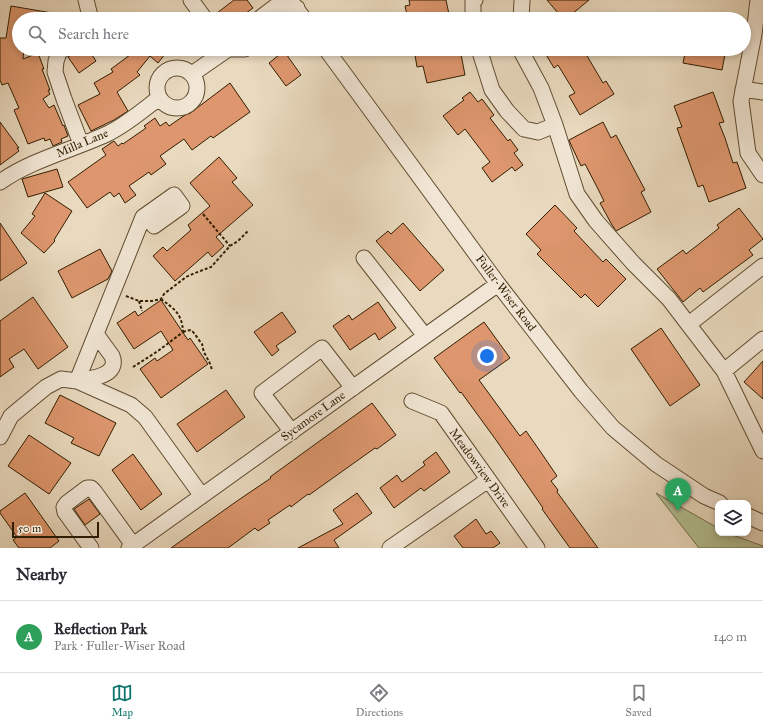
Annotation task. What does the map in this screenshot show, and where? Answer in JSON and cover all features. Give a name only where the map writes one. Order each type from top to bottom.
[{"type":"street","points":[[86,0],[89,12]]},
{"type":"street","points":[[191,0],[200,12]]},
{"type":"street","points":[[268,12],[284,0]]},
{"type":"street","points":[[473,12],[473,1],[475,0]]},
{"type":"street","points":[[521,0],[522,12]]},
{"type":"street","points":[[751,49],[758,0]]},
{"type":"street","points":[[58,56],[55,72],[81,144]]},
{"type":"street","points":[[192,74],[218,56]]},
{"type":"street","name":"Fuller-Wiser Road","points":[[331,56],[498,284],[581,391],[613,428],[656,464],[704,496],[715,501]]},
{"type":"street","points":[[480,56],[492,90],[507,111],[524,129],[538,132],[555,125]]},
{"type":"street","points":[[524,56],[541,88],[555,125],[577,194],[596,221],[633,263],[669,299],[724,371],[763,451]]},
{"type":"street","points":[[750,56],[741,101],[748,153],[763,175]]},
{"type":"street","points":[[179,67],[188,70],[196,79],[198,91],[192,102],[187,106],[174,108],[163,103],[159,98],[157,93],[158,81],[164,72],[179,67]]},
{"type":"street","points":[[743,89],[763,92]]},
{"type":"street","name":"Milla Lane","points":[[0,182],[28,166],[110,132],[135,117],[159,98]]},
{"type":"street","points":[[77,381],[146,215]]},
{"type":"street","points":[[364,258],[425,336]]},
{"type":"street","points":[[689,324],[763,266]]},
{"type":"street","name":"Sycamore Lane","points":[[131,546],[498,284]]},
{"type":"street","points":[[0,437],[11,416],[46,387],[60,379],[77,381],[94,378],[108,372],[114,366],[112,356],[96,334]]},
{"type":"street","points":[[724,371],[763,339]]},
{"type":"street","points":[[292,432],[262,393],[322,348],[353,388]]},
{"type":"street","points":[[77,381],[131,405],[145,417],[202,496]]},
{"type":"street","name":"Meadowview Drive","points":[[412,401],[441,414],[537,548]]},
{"type":"street","points":[[390,548],[488,480]]},
{"type":"street","points":[[91,548],[65,512],[64,507],[87,488],[91,488],[94,491],[131,546]]},
{"type":"street","points":[[751,517],[763,523]]},
{"type":"path","points":[[202,214],[230,246]]},
{"type":"path","points":[[113,292],[139,301],[161,299],[164,294],[186,277],[211,268],[230,246],[238,241],[248,231]]},
{"type":"path","points":[[161,299],[180,316],[183,332]]},
{"type":"path","points":[[139,301],[142,311]]},
{"type":"path","points":[[133,367],[158,351],[183,332],[190,330],[194,332],[202,344],[212,372]]},
{"type":"green space","points":[[656,493],[715,526],[715,536],[735,536],[763,546],[763,548],[699,548]]},
{"type":"building","points":[[234,0],[247,0],[253,8],[248,12],[218,12]]},
{"type":"building","points":[[409,0],[446,0],[449,12],[406,12],[405,6],[410,5]]},
{"type":"building","points":[[547,0],[589,0],[574,12],[557,12]]},
{"type":"building","points":[[11,6],[46,12],[12,12],[12,56],[23,56],[23,59],[30,56],[39,56],[44,69],[42,69],[50,90],[48,90],[50,94],[43,99],[49,108],[54,105],[68,136],[61,139],[62,142],[53,146],[50,139],[45,141],[44,138],[28,144],[14,110],[19,108],[8,83],[2,85],[0,80],[0,38],[6,38]]},
{"type":"building","points":[[93,56],[96,61],[79,73],[68,57]]},
{"type":"building","points":[[129,56],[150,56],[137,72],[140,75],[117,92],[128,111],[114,120],[91,131],[78,105],[100,94],[94,83],[113,72],[111,69]]},
{"type":"building","points":[[150,56],[164,56],[158,63]]},
{"type":"building","points":[[278,56],[288,56],[301,75],[286,86],[269,63]]},
{"type":"building","points":[[415,56],[461,56],[465,75],[427,83],[423,66],[417,67]]},
{"type":"building","points":[[547,56],[587,56],[603,83],[606,81],[614,94],[580,115],[569,96],[575,93],[558,65],[554,68]]},
{"type":"building","points":[[684,56],[725,56],[722,70],[683,63]]},
{"type":"building","points":[[230,83],[250,112],[213,138],[211,136],[192,150],[184,139],[160,156],[166,164],[151,175],[149,172],[129,186],[136,195],[125,203],[119,193],[114,197],[110,192],[87,208],[68,182],[106,155],[102,149],[114,141],[118,146],[122,143],[123,144],[146,128],[144,126],[155,118],[160,126],[166,122],[169,126],[188,113],[189,114]]},
{"type":"building","points":[[470,92],[478,102],[482,99],[494,115],[490,118],[508,141],[510,139],[518,150],[514,153],[523,165],[515,171],[512,167],[492,182],[482,168],[490,162],[465,129],[458,135],[443,116],[464,100],[462,98]]},
{"type":"building","points":[[713,92],[724,122],[719,123],[733,163],[737,162],[746,188],[709,202],[703,185],[698,187],[677,128],[682,127],[674,106]]},
{"type":"building","points":[[0,122],[19,148],[17,148],[19,151],[0,165]]},
{"type":"building","points":[[603,122],[611,138],[616,135],[645,190],[641,192],[651,212],[616,231],[600,203],[604,201],[597,187],[585,164],[581,166],[569,140]]},
{"type":"building","points":[[219,157],[237,178],[232,182],[253,205],[216,237],[224,246],[212,257],[208,252],[175,281],[153,256],[163,247],[167,251],[191,230],[188,225],[210,206],[190,183]]},
{"type":"building","points":[[57,169],[63,187],[28,197],[22,179]]},
{"type":"building","points":[[45,193],[72,211],[54,240],[55,241],[44,253],[21,233],[35,216],[32,214]]},
{"type":"building","points":[[555,205],[577,228],[574,231],[603,262],[606,259],[626,279],[598,307],[585,294],[581,298],[537,254],[541,250],[526,234]]},
{"type":"building","points":[[739,208],[763,239],[749,250],[753,255],[703,292],[700,288],[683,302],[657,269],[683,250],[686,254],[719,228],[717,225]]},
{"type":"building","points":[[0,223],[27,263],[0,281]]},
{"type":"building","points":[[403,223],[444,270],[420,291],[376,241],[388,231],[391,234]]},
{"type":"building","points":[[100,249],[112,271],[108,279],[72,298],[58,271]]},
{"type":"building","points":[[33,297],[68,347],[38,369],[24,349],[9,359],[14,367],[0,377],[0,321]]},
{"type":"building","points":[[161,300],[188,340],[190,338],[208,364],[161,398],[140,369],[155,358],[157,361],[173,350],[161,331],[134,349],[117,323],[135,311],[138,316]]},
{"type":"building","points":[[378,302],[396,328],[379,340],[375,333],[350,350],[333,326],[349,315],[352,320]]},
{"type":"building","points":[[282,312],[296,332],[276,346],[279,350],[272,356],[254,332]]},
{"type":"building","points":[[484,322],[510,358],[479,380],[520,436],[526,431],[557,476],[551,481],[558,490],[557,492],[598,548],[570,548],[496,440],[434,358]]},
{"type":"building","points":[[661,328],[700,385],[670,406],[631,349]]},
{"type":"building","points":[[763,361],[763,399],[744,382]]},
{"type":"building","points":[[226,390],[245,417],[197,452],[177,424]]},
{"type":"building","points":[[60,395],[116,423],[99,456],[71,443],[74,438],[45,423]]},
{"type":"building","points":[[372,403],[396,435],[377,449],[375,448],[309,495],[308,494],[291,507],[290,505],[268,520],[270,523],[258,531],[255,528],[228,548],[171,548],[271,478],[270,477]]},
{"type":"building","points":[[29,435],[71,463],[49,494],[8,466]]},
{"type":"building","points":[[436,452],[450,472],[424,491],[421,488],[394,508],[380,488],[397,475],[402,482],[425,465],[423,462]]},
{"type":"building","points":[[133,454],[162,494],[141,510],[112,470]]},
{"type":"building","points":[[25,493],[59,541],[50,548],[19,548],[13,540],[17,537],[0,513],[0,511]]},
{"type":"building","points":[[357,493],[372,513],[334,540],[339,548],[298,548],[343,524],[333,510]]},
{"type":"building","points":[[89,499],[100,514],[85,525],[74,509]]},
{"type":"building","points":[[476,519],[486,534],[491,531],[500,543],[493,548],[463,548],[454,536]]},
{"type":"place","name":"Reflection Park","points":[[678,511]]}]
